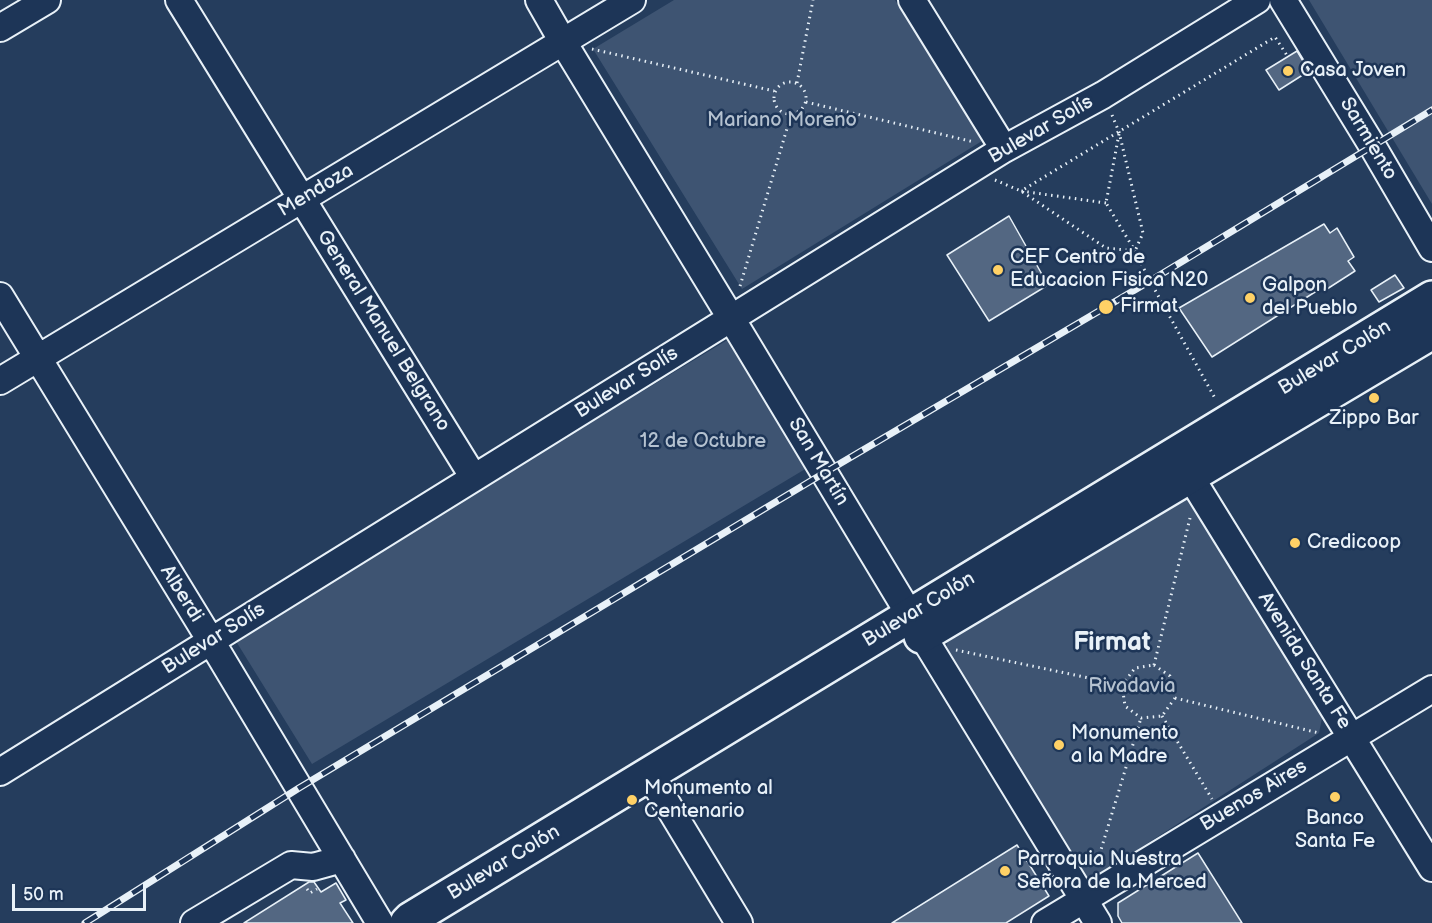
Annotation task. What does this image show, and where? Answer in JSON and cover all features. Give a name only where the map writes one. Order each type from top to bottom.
[{"type":"main road","name":"Bulevar Colón","points":[[1183,465],[1228,423],[1432,298]]},
{"type":"main road","name":"Bulevar Colón","points":[[407,923],[654,783],[1183,465],[1432,332]]},
{"type":"main road","name":"Bulevar Colón","points":[[448,923],[654,783]]},
{"type":"street","points":[[0,28],[47,0]]},
{"type":"street","name":"General Manuel Belgrano","points":[[179,0],[474,478]]},
{"type":"street","name":"San Martín","points":[[539,0],[916,626],[1098,923]]},
{"type":"street","name":"Mendoza","points":[[0,381],[632,0]]},
{"type":"street","points":[[912,0],[1004,149]]},
{"type":"street","name":"Bulevar Solís","points":[[0,772],[1004,149],[1103,95],[1257,0]]},
{"type":"street","name":"Sarmiento","points":[[1283,0],[1432,248]]},
{"type":"street","name":"Alberdi","points":[[0,296],[380,923]]},
{"type":"street","name":"Avenida Santa Fe","points":[[1183,465],[1432,868]]},
{"type":"street","name":"Buenos Aires","points":[[1045,923],[1432,688]]},
{"type":"street","points":[[654,783],[739,923]]},
{"type":"street","points":[[194,923],[291,865],[313,867],[342,859]]},
{"type":"path","points":[[797,83],[813,0]]},
{"type":"path","points":[[1021,191],[1275,37],[1288,57]]},
{"type":"path","points":[[563,42],[774,91]]},
{"type":"path","points":[[784,82],[797,83],[805,91],[806,102],[800,111],[791,115],[780,112],[773,102],[774,91],[784,82]]},
{"type":"path","points":[[1103,95],[1119,132],[1143,234],[1136,251]]},
{"type":"path","points":[[806,102],[1004,149]]},
{"type":"path","points":[[731,318],[791,115]]},
{"type":"path","points":[[1119,132],[1106,203],[1136,251],[1150,281],[1228,423]]},
{"type":"path","points":[[971,170],[1021,191],[1106,248],[1136,251]]},
{"type":"path","points":[[1021,191],[1106,203]]},
{"type":"path","points":[[1154,665],[1195,499],[1183,465]]},
{"type":"path","points":[[916,626],[946,647],[1122,685]]},
{"type":"path","points":[[1154,665],[1170,676],[1175,698],[1162,716],[1141,718],[1125,706],[1122,685],[1135,668],[1154,665]]},
{"type":"path","points":[[1175,698],[1319,733],[1352,737]]},
{"type":"path","points":[[1162,716],[1221,816]]},
{"type":"path","points":[[1084,899],[1141,718]]},
{"type":"green space","name":"Mariano Moreno","points":[[674,0],[895,0],[982,141],[742,289],[593,49]]},
{"type":"green space","points":[[1309,0],[1432,0],[1432,204]]},
{"type":"green space","name":"12 de Octubre","points":[[729,339],[807,468],[312,764],[234,638]]},
{"type":"green space","name":"Rivadavia","points":[[1176,498],[1195,499],[1323,713],[1319,733],[1092,879],[1082,878],[946,647],[949,636]]},
{"type":"building","name":"Casa Joven","points":[[1297,51],[1309,71],[1279,90],[1266,70]]},
{"type":"building","name":"CEF Centro de Educacion Fisica N20","points":[[1009,216],[1048,285],[989,321],[947,255]]},
{"type":"building","name":"Galpon del Pueblo","points":[[1324,224],[1330,233],[1337,228],[1354,257],[1348,261],[1355,271],[1327,289],[1323,287],[1212,357],[1179,308]]},
{"type":"building","points":[[1395,275],[1404,288],[1379,302],[1371,290]]},
{"type":"building","name":"Parroquia Nuestra Señora de la Merced","points":[[1017,845],[1049,896],[1006,923],[892,923]]},
{"type":"building","points":[[1198,853],[1242,923],[1122,923],[1118,916],[1118,903]]},
{"type":"building","points":[[309,882],[314,882],[321,892],[336,883],[346,900],[340,903],[353,923],[244,923]]},
{"type":"railway","points":[[85,923],[299,788],[824,473],[1150,281],[1432,110]]},
{"type":"place","name":"Casa Joven","points":[[1288,71]]},
{"type":"place","name":"CEF Centro de Educacion Fisica N20","points":[[998,270]]},
{"type":"place","name":"Galpon del Pueblo","points":[[1250,298]]},
{"type":"place","name":"Firmat","points":[[1106,307]]},
{"type":"place","name":"Zippo Bar","points":[[1374,398]]},
{"type":"place","name":"Credicoop","points":[[1295,543]]},
{"type":"place","name":"Monumento a la Madre","points":[[1059,745]]},
{"type":"place","name":"Banco Santa Fe","points":[[1335,797]]},
{"type":"place","name":"Monumento al Centenario","points":[[632,800]]},
{"type":"place","name":"Parroquia Nuestra Señora de la Merced","points":[[1005,871]]},
{"type":"district","name":"Firmat","points":[[1112,643]]}]
